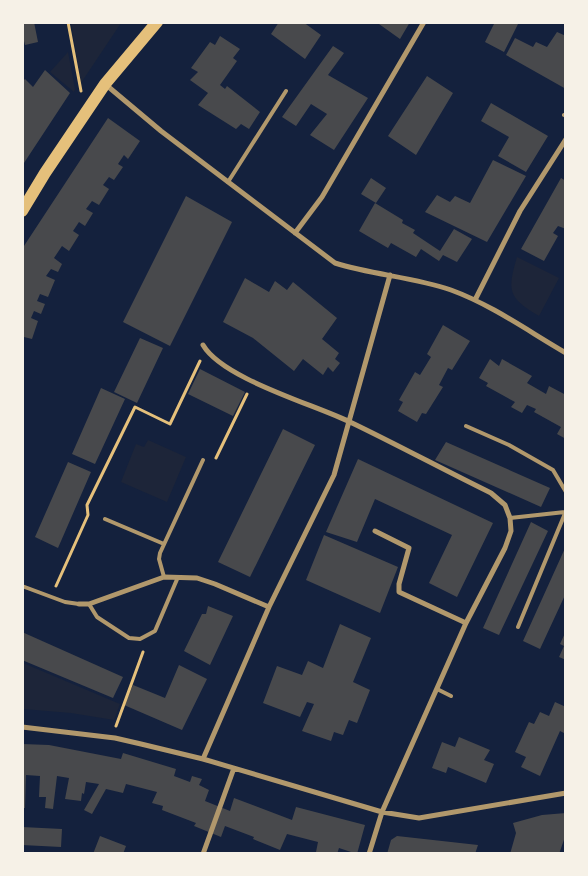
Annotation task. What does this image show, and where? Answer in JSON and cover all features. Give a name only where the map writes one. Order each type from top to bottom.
[{"type":"main road","points":[[22,211],[45,173],[105,84],[157,22]]},
{"type":"street","points":[[295,233],[322,197],[424,22]]},
{"type":"street","points":[[105,84],[161,131],[335,263],[357,270],[416,280],[475,300],[566,353]]},
{"type":"street","points":[[475,300],[520,211],[566,139]]},
{"type":"street","points":[[203,759],[269,607],[334,476],[390,275]]},
{"type":"street","points":[[204,347],[220,363],[253,382],[348,421],[491,493],[505,505],[510,518],[511,531],[505,548],[466,623],[382,812],[370,854]]},
{"type":"street","points":[[375,531],[409,548],[399,584],[399,592],[466,623]]},
{"type":"street","points":[[79,604],[89,604],[164,577],[178,577],[197,578],[216,584],[269,607]]},
{"type":"street","points":[[22,727],[115,738],[203,759],[382,812],[419,818],[566,793]]},
{"type":"street","points":[[203,854],[234,768]]},
{"type":"lane","points":[[228,182],[286,91]]},
{"type":"lane","points":[[466,426],[508,445],[553,470],[566,492]]},
{"type":"lane","points":[[164,577],[159,559],[164,544],[204,460]]},
{"type":"lane","points":[[510,518],[565,511],[518,627]]},
{"type":"lane","points":[[105,519],[164,544]]},
{"type":"lane","points":[[89,604],[98,617],[129,638],[140,640],[155,631],[178,577]]},
{"type":"lane","points":[[22,586],[50,598],[79,604]]},
{"type":"lane","points":[[437,689],[451,696]]},
{"type":"path","points":[[68,22],[80,87],[88,109]]},
{"type":"path","points":[[50,598],[88,515],[87,505],[135,407],[170,424],[204,347]]},
{"type":"path","points":[[204,460],[215,459],[253,382]]},
{"type":"path","points":[[115,738],[116,724],[149,635]]},
{"type":"shaded area","points":[[71,23],[121,23],[81,83]]},
{"type":"shaded area","points":[[68,52],[75,89],[74,92],[50,72]]},
{"type":"shaded area","points":[[517,257],[559,278],[539,316],[521,304],[513,292],[511,286]]},
{"type":"shaded area","points":[[148,440],[186,457],[167,502],[121,482],[136,444],[144,447]]},
{"type":"shaded area","points":[[23,663],[120,704],[114,720],[71,713],[23,709]]},
{"type":"building","points":[[22,22],[34,22],[38,42],[25,45]]},
{"type":"building","points":[[279,22],[303,22],[321,35],[305,59],[271,34]]},
{"type":"building","points":[[380,22],[410,22],[400,39],[379,24]]},
{"type":"building","points":[[495,22],[519,22],[504,52],[485,42]]},
{"type":"building","points":[[557,32],[566,36],[566,89],[506,55],[515,38],[533,47],[536,42],[547,47]]},
{"type":"building","points":[[220,36],[240,49],[233,58],[237,61],[220,85],[225,89],[227,86],[260,112],[249,129],[241,124],[236,129],[198,105],[208,93],[190,80],[198,72],[191,68],[210,42],[215,45]]},
{"type":"building","points":[[333,46],[344,53],[328,75],[368,98],[334,150],[310,135],[327,114],[311,104],[296,126],[282,117]]},
{"type":"building","points":[[45,70],[70,93],[22,166],[22,82],[25,79],[33,87]]},
{"type":"building","points":[[427,76],[453,93],[416,155],[388,136]]},
{"type":"building","points":[[491,103],[548,136],[526,172],[498,156],[509,137],[481,121]]},
{"type":"building","points":[[108,118],[140,141],[128,159],[124,155],[118,164],[123,167],[114,180],[109,177],[103,185],[109,189],[99,205],[92,201],[86,209],[93,213],[85,226],[79,222],[73,231],[79,235],[69,251],[62,246],[54,258],[62,264],[58,272],[51,269],[46,276],[55,280],[48,297],[40,294],[37,301],[45,304],[41,314],[34,311],[31,318],[38,321],[32,339],[24,337],[22,340],[22,249]]},
{"type":"building","points":[[493,160],[526,176],[487,242],[425,212],[437,195],[450,202],[455,196],[470,203]]},
{"type":"building","points":[[371,178],[386,188],[376,203],[361,194]]},
{"type":"building","points":[[561,178],[566,181],[566,229],[558,226],[553,233],[558,236],[544,261],[521,249]]},
{"type":"building","points":[[186,196],[232,222],[170,346],[123,322]]},
{"type":"building","points":[[375,203],[403,220],[402,223],[415,230],[413,233],[440,251],[454,229],[472,239],[457,262],[443,255],[439,261],[421,249],[416,257],[391,243],[388,248],[359,231]]},
{"type":"building","points":[[245,278],[269,292],[275,281],[287,290],[293,282],[337,318],[322,339],[339,353],[335,359],[340,363],[333,372],[328,367],[323,375],[303,359],[294,371],[253,338],[223,322]]},
{"type":"building","points":[[443,325],[470,341],[452,370],[448,368],[439,385],[443,387],[426,414],[422,413],[417,422],[398,411],[403,402],[399,400],[415,372],[420,375],[431,357],[427,354]]},
{"type":"building","points":[[140,338],[163,348],[137,403],[114,392]]},
{"type":"building","points":[[490,359],[499,366],[502,359],[532,376],[527,383],[546,394],[549,386],[566,395],[566,439],[557,434],[561,427],[534,412],[536,409],[527,405],[522,413],[511,407],[515,402],[486,386],[488,383],[479,378]]},
{"type":"building","points":[[200,369],[245,392],[233,416],[188,394]]},
{"type":"building","points":[[101,388],[125,399],[95,464],[72,454]]},
{"type":"building","points":[[283,429],[315,445],[250,577],[218,562]]},
{"type":"building","points":[[446,442],[550,488],[541,507],[435,460]]},
{"type":"building","points":[[358,459],[493,523],[457,597],[429,583],[452,535],[375,499],[357,542],[326,532]]},
{"type":"building","points":[[68,462],[91,472],[58,548],[35,537]]},
{"type":"building","points":[[531,522],[548,531],[499,635],[483,628]]},
{"type":"building","points":[[324,535],[398,567],[380,613],[306,580]]},
{"type":"building","points":[[566,546],[566,593],[540,649],[523,641]]},
{"type":"building","points":[[208,606],[233,616],[210,665],[184,651],[202,614],[206,614]]},
{"type":"building","points":[[340,624],[371,638],[353,682],[370,690],[357,723],[349,720],[343,735],[334,732],[331,741],[302,731],[314,704],[307,702],[300,717],[263,703],[277,666],[302,675],[308,661],[323,668]]},
{"type":"building","points":[[566,631],[566,660],[559,657],[564,646],[560,644]]},
{"type":"building","points":[[22,632],[123,677],[113,698],[22,660]]},
{"type":"building","points":[[179,665],[207,679],[182,730],[124,705],[133,685],[165,698]]},
{"type":"building","points":[[555,702],[566,707],[566,734],[560,731],[540,776],[521,767],[526,757],[515,752],[529,722],[534,724],[540,712],[549,716]]},
{"type":"building","points":[[459,737],[490,750],[484,760],[494,764],[486,783],[448,767],[446,773],[432,768],[442,742],[455,747]]},
{"type":"building","points":[[22,744],[49,745],[121,759],[123,753],[176,769],[174,776],[190,782],[192,776],[202,779],[199,785],[209,790],[205,801],[230,811],[234,798],[292,820],[296,807],[365,825],[357,854],[339,848],[337,854],[316,852],[318,842],[287,834],[280,850],[253,839],[254,837],[225,826],[221,837],[194,826],[196,823],[162,810],[163,806],[152,803],[157,792],[126,784],[123,793],[106,789],[92,814],[84,810],[99,784],[86,782],[81,801],[65,799],[69,778],[57,776],[53,809],[45,808],[46,797],[39,797],[40,776],[26,775],[25,808],[22,808]]},
{"type":"building","points":[[566,813],[566,834],[559,854],[510,854],[516,833],[513,823],[542,815]]},
{"type":"building","points":[[22,827],[62,829],[61,847],[22,845]]},
{"type":"building","points":[[100,836],[126,846],[123,854],[93,854]]},
{"type":"building","points":[[397,836],[478,845],[475,854],[387,854],[391,840]]}]
